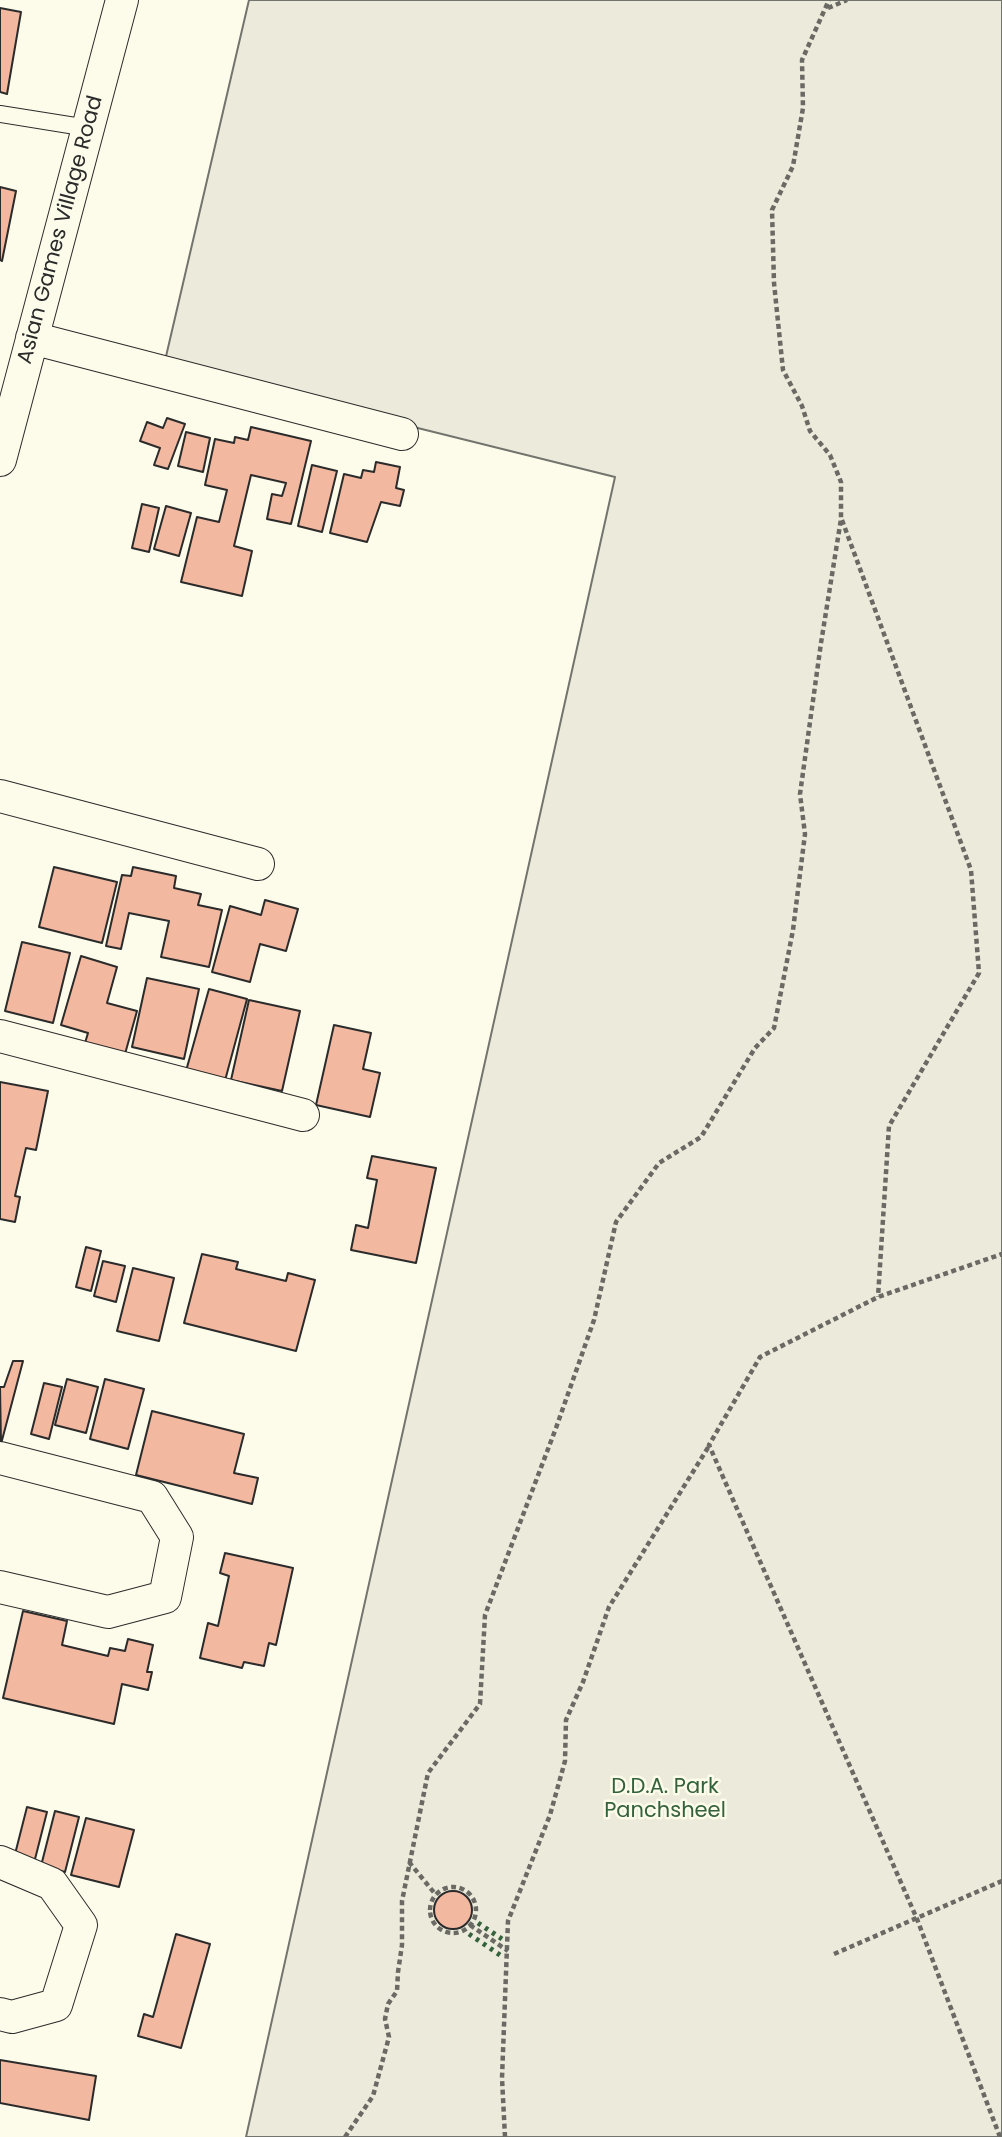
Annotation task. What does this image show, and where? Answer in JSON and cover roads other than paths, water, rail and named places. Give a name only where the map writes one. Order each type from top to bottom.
[{"type":"street","name":"Asian Games Village Road","points":[[0,460],[10,379],[32,338],[122,0]]},
{"type":"street","points":[[32,338],[402,434]]},
{"type":"street","points":[[0,796],[258,864]]},
{"type":"street","points":[[0,1036],[303,1115]]},
{"type":"street","points":[[0,1458],[152,1497],[177,1537],[165,1597],[108,1612],[0,1587]]},
{"type":"street","points":[[0,1863],[52,1884],[80,1925],[56,2005],[12,2018],[0,2014]]},
{"type":"lane","points":[[0,114],[88,128]]},
{"type":"park label","name":"D.D.A. Park Panchsheel","points":[[665,1800]]}]
